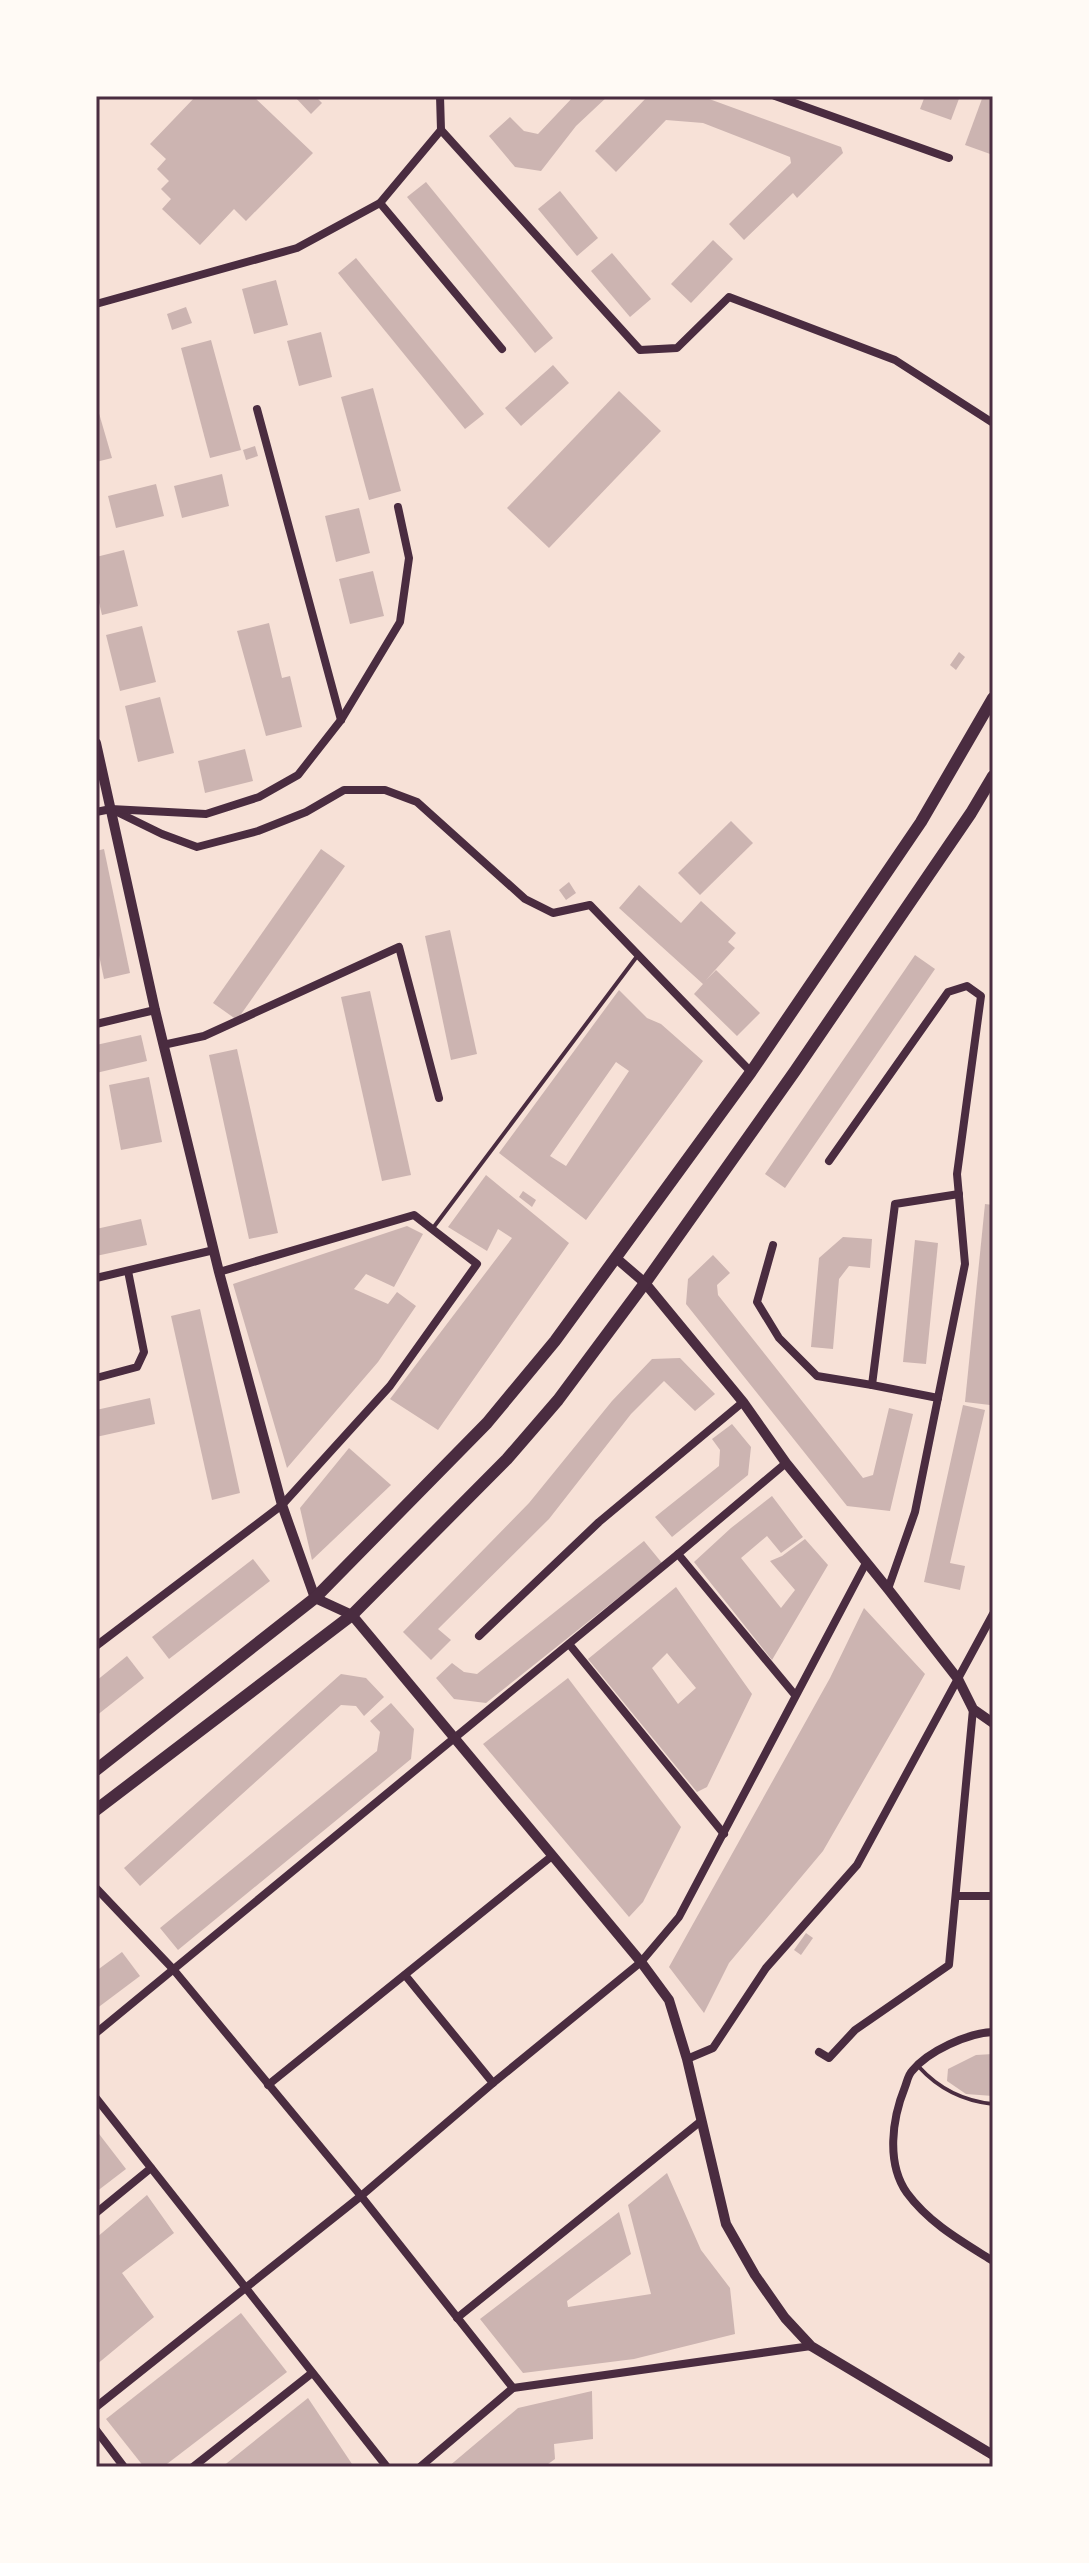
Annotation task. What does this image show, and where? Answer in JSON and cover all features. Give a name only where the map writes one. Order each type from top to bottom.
[{"type":"main road","points":[[96,1770],[315,1598],[487,1423],[555,1341],[751,1072],[921,822],[993,698]]},
{"type":"main road","points":[[96,1810],[352,1615],[507,1459],[558,1400],[645,1283],[795,1071],[993,776]]},
{"type":"street","points":[[440,96],[441,130],[640,350],[677,348],[729,297],[895,360],[993,423]]},
{"type":"street","points":[[775,96],[949,158]]},
{"type":"street","points":[[96,304],[297,248],[380,203],[441,130]]},
{"type":"street","points":[[380,203],[502,349]]},
{"type":"street","points":[[257,409],[341,720]]},
{"type":"street","points":[[96,812],[111,809],[206,814],[259,797],[298,775],[341,720],[400,622],[409,558],[398,507]]},
{"type":"street","points":[[96,743],[163,1045],[219,1272],[282,1505],[315,1598],[352,1615],[641,1962],[669,2000],[687,2059],[726,2224],[755,2275],[785,2318],[811,2346],[993,2455]]},
{"type":"street","points":[[111,809],[197,847],[258,831],[306,812],[344,790],[385,790],[417,802],[525,899],[553,913],[590,905],[751,1072]]},
{"type":"street","points":[[163,1045],[204,1036],[399,947],[439,1098]]},
{"type":"street","points":[[829,1161],[948,992],[967,986],[981,996],[957,1174],[965,1264],[915,1512],[888,1589]]},
{"type":"street","points":[[96,1024],[155,1010]]},
{"type":"street","points":[[872,1385],[895,1204],[959,1194]]},
{"type":"street","points":[[96,1646],[282,1505],[390,1386],[477,1264],[414,1215],[219,1272]]},
{"type":"street","points":[[773,1245],[757,1302],[779,1338],[817,1376],[938,1398]]},
{"type":"street","points":[[96,1278],[214,1250]]},
{"type":"street","points":[[616,1258],[645,1283],[743,1402],[786,1463],[958,1679],[973,1709],[993,1723]]},
{"type":"street","points":[[96,1378],[137,1367],[142,1360],[144,1352],[128,1271]]},
{"type":"street","points":[[479,1636],[599,1522],[743,1402]]},
{"type":"street","points":[[96,2033],[786,1463]]},
{"type":"street","points":[[678,1554],[795,1695]]},
{"type":"street","points":[[96,2407],[361,2196],[641,1962],[679,1917],[866,1563]]},
{"type":"street","points":[[687,2059],[713,2048],[766,1968],[857,1865],[993,1614]]},
{"type":"street","points":[[569,1644],[724,1834]]},
{"type":"street","points":[[819,2052],[829,2058],[855,2030],[949,1965],[973,1709]]},
{"type":"street","points":[[268,2085],[552,1856]]},
{"type":"street","points":[[96,1888],[173,1969],[361,2196],[513,2388]]},
{"type":"street","points":[[956,1896],[993,1896]]},
{"type":"street","points":[[405,1975],[493,2083]]},
{"type":"street","points":[[993,2032],[978,2033],[937,2051],[911,2072],[896,2110],[892,2151],[905,2190],[929,2218],[993,2261]]},
{"type":"street","points":[[96,2098],[387,2467]]},
{"type":"street","points":[[457,2318],[701,2121]]},
{"type":"street","points":[[96,2213],[151,2168]]},
{"type":"street","points":[[420,2467],[513,2388],[811,2346]]},
{"type":"street","points":[[193,2467],[312,2373]]},
{"type":"street","points":[[96,2430],[124,2467]]},
{"type":"lane","points":[[432,1230],[638,955]]},
{"type":"lane","points":[[918,2066],[935,2085],[973,2102],[993,2104]]},
{"type":"building","points":[[196,96],[253,96],[313,153],[246,221],[234,209],[200,245],[162,209],[171,199],[161,189],[169,181],[157,169],[166,159],[150,144]]},
{"type":"building","points":[[294,96],[315,96],[322,103],[311,114]]},
{"type":"building","points":[[574,96],[608,96],[576,126],[541,171],[515,167],[489,136],[510,117],[524,131],[538,134]]},
{"type":"building","points":[[648,96],[701,96],[841,147],[843,153],[797,198],[793,193],[744,240],[729,224],[791,163],[790,157],[703,123],[666,120],[616,172],[595,151]]},
{"type":"building","points":[[925,96],[960,96],[951,120],[920,109]]},
{"type":"building","points":[[983,96],[993,96],[993,155],[965,145]]},
{"type":"building","points":[[426,182],[553,338],[535,353],[407,197]]},
{"type":"building","points":[[560,191],[598,238],[577,256],[538,209]]},
{"type":"building","points":[[713,240],[733,259],[691,303],[671,284]]},
{"type":"building","points":[[612,253],[651,299],[630,317],[591,271]]},
{"type":"building","points":[[356,258],[484,414],[465,429],[338,273]]},
{"type":"building","points":[[276,280],[288,325],[254,334],[242,289]]},
{"type":"building","points":[[186,307],[192,323],[172,330],[167,314]]},
{"type":"building","points":[[321,332],[332,377],[299,386],[287,341]]},
{"type":"building","points":[[211,340],[241,450],[210,458],[181,348]]},
{"type":"building","points":[[553,365],[569,383],[521,426],[505,408]]},
{"type":"building","points":[[373,388],[401,491],[369,500],[341,397]]},
{"type":"building","points":[[619,391],[661,431],[549,548],[507,508]]},
{"type":"building","points":[[96,403],[112,458],[96,462]]},
{"type":"building","points":[[255,446],[258,456],[246,460],[243,450]]},
{"type":"building","points":[[222,474],[229,506],[182,518],[174,486]]},
{"type":"building","points":[[156,484],[164,516],[116,528],[108,496]]},
{"type":"building","points":[[359,508],[370,553],[336,562],[325,516]]},
{"type":"building","points":[[124,550],[138,606],[102,615],[96,590],[96,557]]},
{"type":"building","points":[[373,571],[384,616],[350,624],[339,579]]},
{"type":"building","points":[[269,623],[282,678],[290,676],[302,727],[266,736],[237,631]]},
{"type":"building","points":[[142,626],[156,682],[120,691],[106,635]]},
{"type":"building","points":[[959,652],[965,657],[956,670],[950,665]]},
{"type":"building","points":[[160,697],[174,753],[138,762],[125,706]]},
{"type":"building","points":[[245,749],[253,781],[205,793],[198,761]]},
{"type":"building","points":[[731,821],[753,843],[700,895],[678,873]]},
{"type":"building","points":[[104,849],[130,973],[104,979],[96,941],[96,851]]},
{"type":"building","points":[[321,849],[345,866],[237,1020],[213,1003]]},
{"type":"building","points":[[569,882],[576,893],[566,900],[559,890]]},
{"type":"building","points":[[639,885],[681,923],[701,901],[736,933],[728,942],[735,948],[706,980],[716,970],[760,1013],[737,1036],[694,994],[703,984],[619,908]]},
{"type":"building","points":[[450,930],[477,1054],[451,1060],[425,936]]},
{"type":"building","points":[[915,955],[935,969],[785,1188],[765,1174]]},
{"type":"building","points":[[619,990],[647,1018],[661,1024],[703,1061],[586,1220],[499,1153]],"holes":[[[616,1062],[629,1071],[566,1166],[550,1156]]]},
{"type":"building","points":[[370,991],[411,1175],[382,1181],[341,997]]},
{"type":"building","points":[[141,1035],[147,1061],[96,1073],[96,1045]]},
{"type":"building","points":[[237,1049],[278,1233],[249,1239],[209,1055]]},
{"type":"building","points":[[149,1077],[162,1142],[121,1150],[109,1085]]},
{"type":"building","points":[[486,1175],[569,1243],[438,1430],[390,1399],[512,1238],[498,1229],[487,1251],[448,1227]]},
{"type":"building","points":[[523,1191],[536,1200],[532,1207],[519,1197]]},
{"type":"building","points":[[985,1204],[993,1205],[993,1379],[990,1405],[965,1402]]},
{"type":"building","points":[[141,1219],[147,1245],[96,1256],[96,1229]]},
{"type":"building","points":[[407,1226],[423,1234],[394,1287],[366,1274],[354,1289],[388,1304],[397,1292],[416,1306],[378,1362],[287,1468],[233,1284]]},
{"type":"building","points":[[843,1237],[872,1239],[870,1268],[849,1266],[839,1279],[833,1349],[811,1347],[819,1258]]},
{"type":"building","points":[[915,1240],[938,1243],[926,1364],[903,1362]]},
{"type":"building","points":[[713,1255],[730,1273],[717,1285],[718,1295],[863,1478],[873,1475],[889,1408],[913,1414],[890,1511],[847,1506],[686,1304],[688,1279]]},
{"type":"building","points":[[200,1309],[240,1493],[212,1500],[171,1316]]},
{"type":"building","points":[[680,1358],[715,1394],[695,1411],[664,1381],[631,1414],[549,1519],[438,1629],[451,1640],[431,1660],[403,1632],[529,1503],[612,1401],[652,1359]]},
{"type":"building","points":[[150,1398],[155,1424],[96,1437],[96,1410]]},
{"type":"building","points":[[963,1405],[985,1410],[950,1563],[965,1566],[960,1590],[924,1582]]},
{"type":"building","points":[[732,1424],[751,1447],[748,1475],[672,1537],[655,1517],[719,1466],[720,1450],[712,1439]]},
{"type":"building","points":[[349,1448],[391,1485],[312,1560],[300,1508]]},
{"type":"building","points":[[772,1496],[803,1537],[781,1553],[767,1536],[741,1558],[781,1608],[795,1590],[770,1561],[805,1539],[828,1565],[772,1660],[694,1562]]},
{"type":"building","points":[[644,1541],[662,1563],[486,1703],[454,1699],[436,1678],[452,1663],[464,1672],[477,1674]]},
{"type":"building","points":[[253,1559],[270,1581],[169,1659],[152,1637]]},
{"type":"building","points":[[676,1587],[752,1694],[707,1787],[697,1792],[588,1659]],"holes":[[[667,1653],[696,1688],[678,1704],[652,1668]]]},
{"type":"building","points":[[864,1608],[925,1674],[823,1851],[729,1963],[704,2013],[669,1967],[830,1678]]},
{"type":"building","points":[[127,1656],[144,1678],[96,1716],[96,1681]]},
{"type":"building","points":[[341,1674],[366,1678],[384,1697],[364,1716],[356,1706],[341,1705],[140,1886],[124,1868]]},
{"type":"building","points":[[568,1678],[681,1827],[643,1902],[629,1917],[483,1744]]},
{"type":"building","points":[[391,1703],[414,1729],[411,1759],[178,1950],[160,1928],[377,1751],[380,1732],[370,1721]]},
{"type":"building","points":[[806,1933],[813,1938],[801,1955],[794,1950]]},
{"type":"building","points":[[122,1952],[140,1976],[96,2009],[96,1971]]},
{"type":"building","points":[[993,2054],[993,2096],[966,2094],[947,2081],[948,2069],[976,2055]]},
{"type":"building","points":[[96,2130],[126,2169],[96,2192]]},
{"type":"building","points":[[667,2173],[701,2250],[730,2288],[735,2334],[634,2359],[523,2373],[480,2319],[619,2212],[631,2254],[567,2301],[568,2307],[651,2294],[628,2205]]},
{"type":"building","points":[[147,2195],[174,2233],[122,2273],[154,2317],[96,2365],[96,2238]]},
{"type":"building","points":[[241,2313],[287,2372],[163,2467],[144,2467],[106,2419]]},
{"type":"building","points":[[592,2391],[593,2439],[554,2444],[555,2459],[544,2467],[448,2467],[518,2408]]},
{"type":"building","points":[[308,2398],[354,2467],[222,2467]]}]
